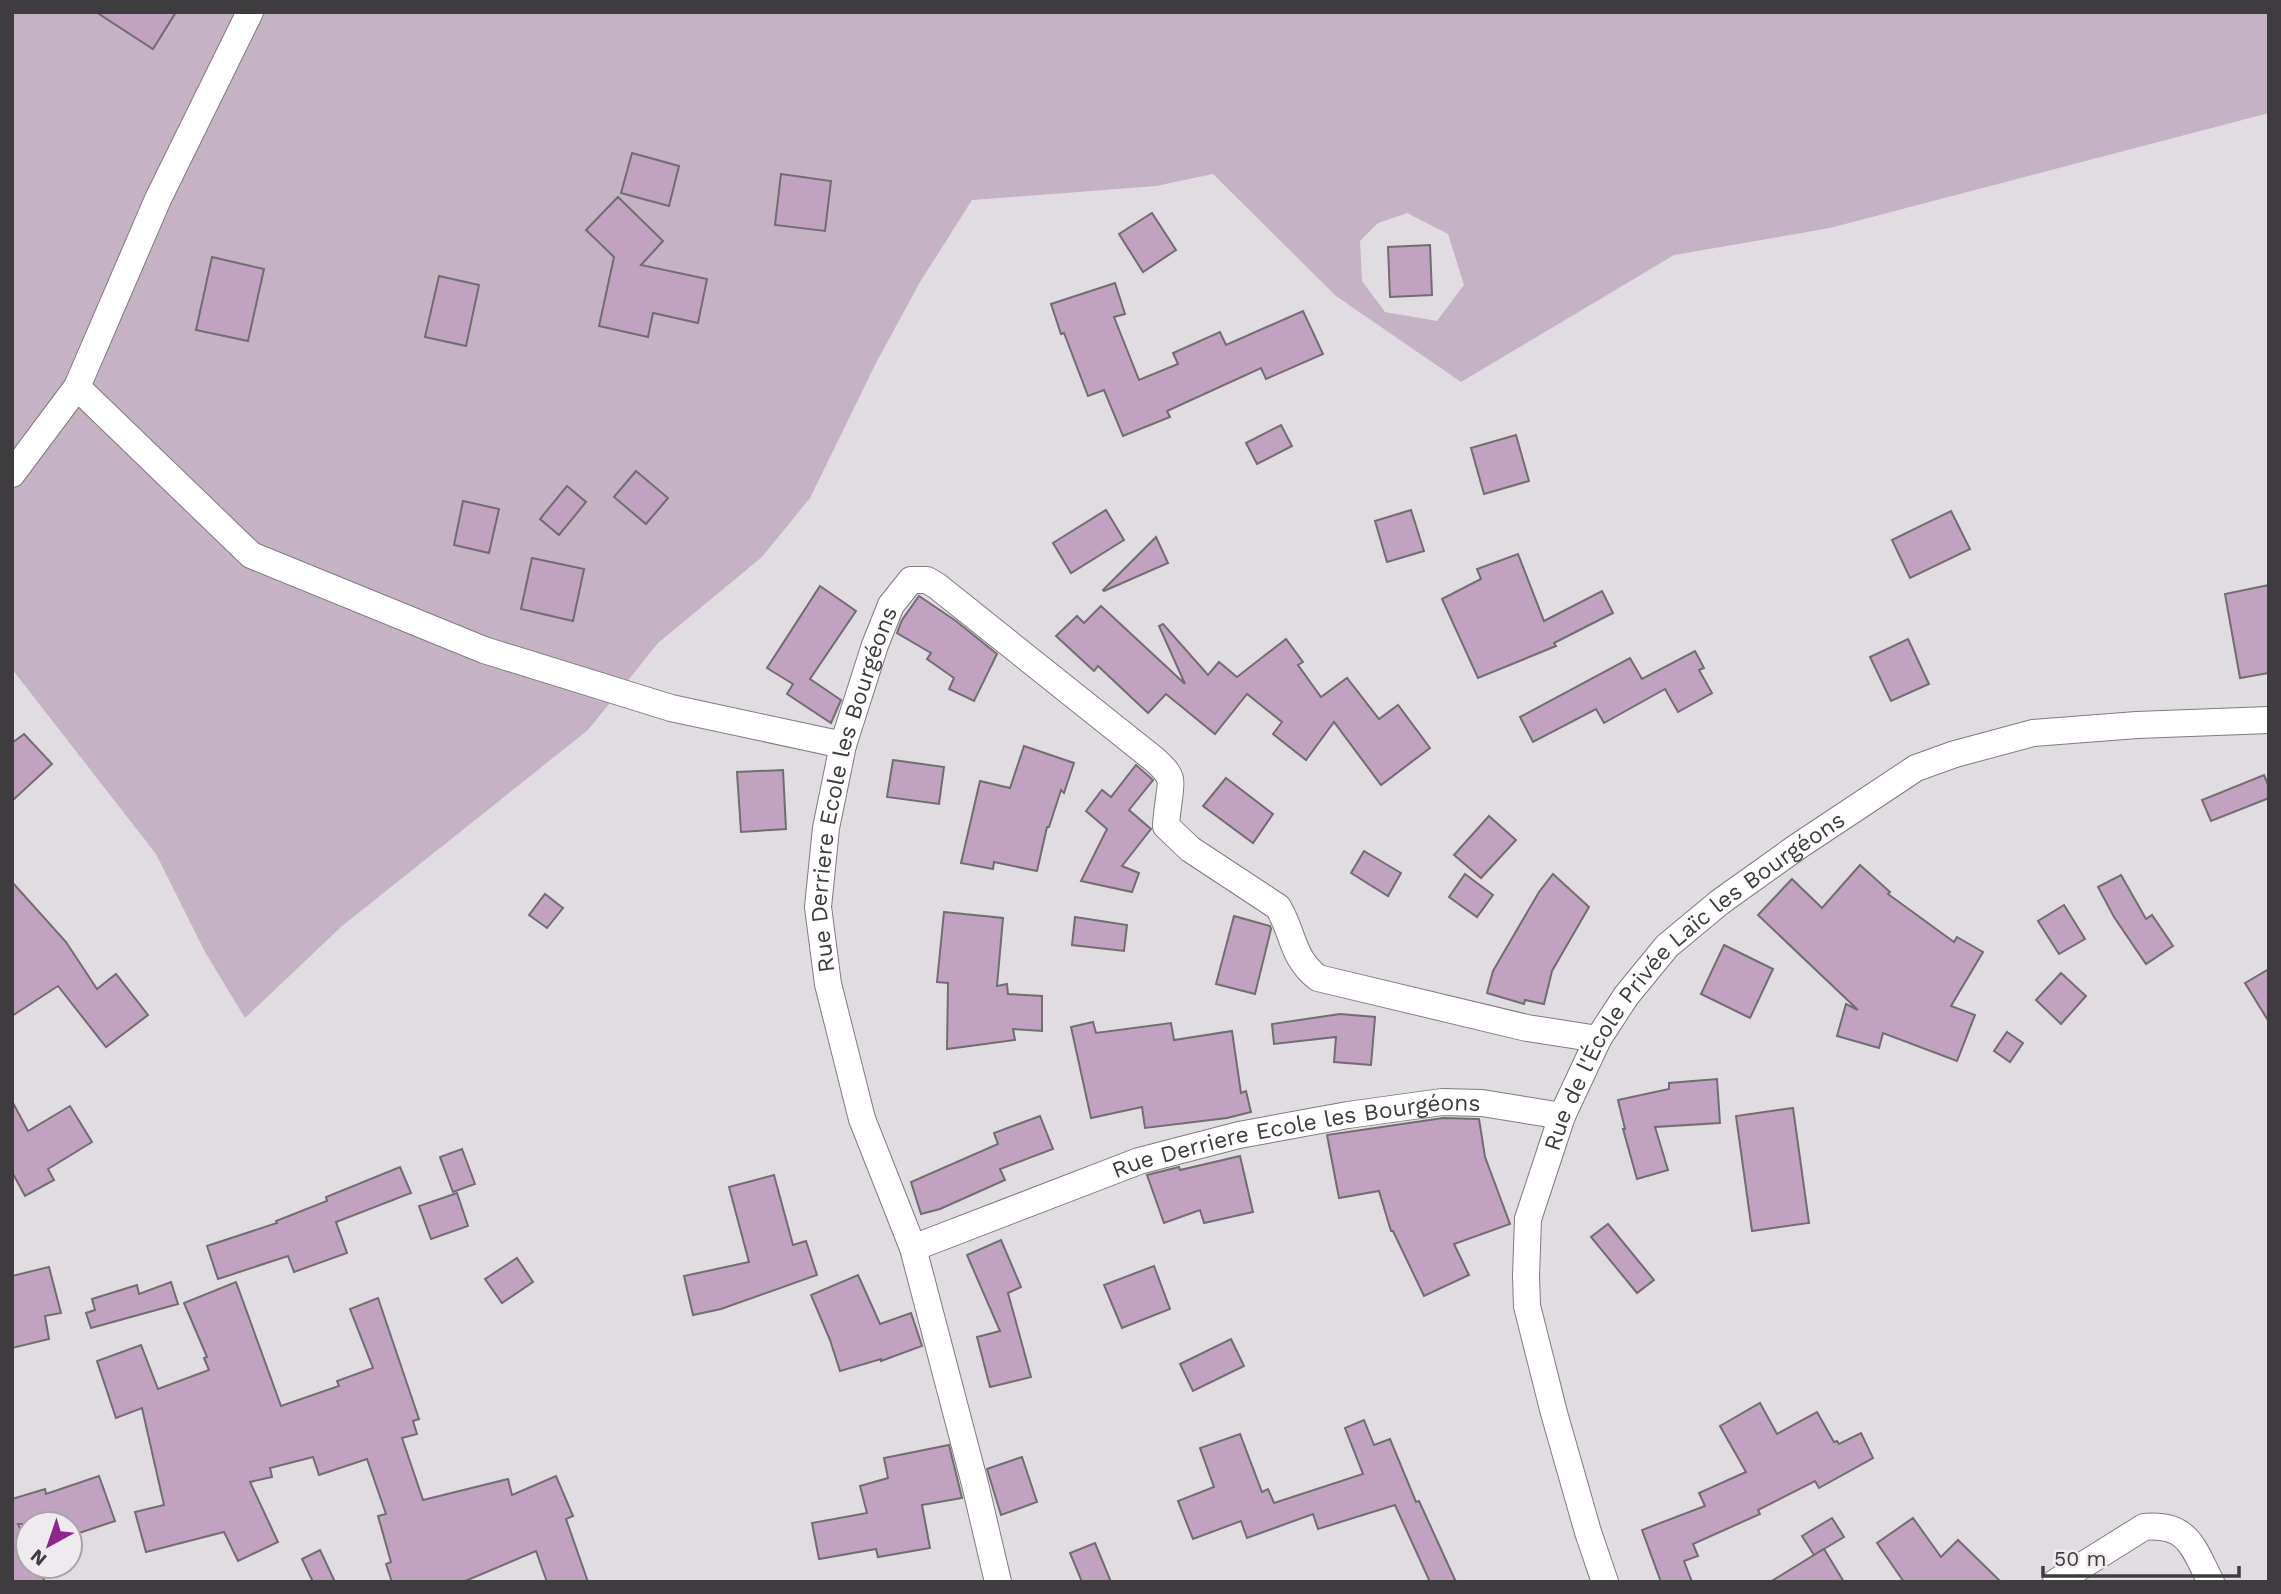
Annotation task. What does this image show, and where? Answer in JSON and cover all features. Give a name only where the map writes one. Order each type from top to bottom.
[{"type":"street","points":[[12,474],[77,387],[158,199],[250,12]]},
{"type":"street","points":[[77,387],[251,555],[485,650],[671,708],[843,745]]},
{"type":"street","name":"Rue Derriere Ecole les Bourgéons","points":[[1562,1116],[1482,1103],[1442,1102],[1348,1115],[1239,1135],[1139,1160],[913,1248],[862,1119],[828,984],[818,907],[826,828],[843,745],[875,645],[891,606],[911,580],[927,580],[1155,760],[1171,781],[1166,826],[1190,849],[1278,907],[1300,961],[1318,978],[1527,1028],[1598,1039]]},
{"type":"street","name":"Rue de l'École Privée Laïc les Bourgéons","points":[[1605,1582],[1554,1413],[1527,1306],[1528,1219],[1562,1116],[1598,1039],[1626,996],[1667,946],[1720,902],[1916,768],[1955,754],[2033,733],[2137,725],[2269,720]]},
{"type":"street","points":[[913,1248],[998,1582]]},
{"type":"street","points":[[2056,1582],[2144,1527],[2162,1526],[2188,1539],[2211,1582]]},
{"type":"shaded area","points":[[12,12],[2269,12],[2269,113],[1830,228],[1674,255],[1461,382],[1336,296],[1213,174],[1156,186],[972,200],[920,282],[876,363],[810,498],[762,557],[658,643],[588,730],[342,926],[245,1018],[205,952],[156,854],[12,669]],"holes":[[[1407,213],[1448,234],[1464,285],[1437,321],[1385,312],[1362,281],[1360,241],[1378,223]]]},
{"type":"building","points":[[96,12],[176,12],[153,49]]},
{"type":"building","points":[[632,153],[679,166],[669,206],[621,193]]},
{"type":"building","points":[[781,174],[831,181],[825,231],[775,225]]},
{"type":"building","points":[[618,197],[663,241],[641,265],[707,279],[698,323],[653,313],[648,337],[599,326],[614,257],[586,230]]},
{"type":"building","points":[[1152,213],[1176,250],[1143,272],[1119,234]]},
{"type":"building","points":[[1430,245],[1432,295],[1390,297],[1388,247]]},
{"type":"building","points":[[212,257],[264,269],[248,341],[196,330]]},
{"type":"building","points":[[439,276],[479,285],[466,346],[425,337]]},
{"type":"building","points":[[1115,283],[1125,314],[1114,317],[1139,380],[1178,364],[1173,353],[1220,332],[1226,345],[1303,311],[1323,354],[1266,379],[1261,368],[1167,411],[1170,417],[1123,436],[1104,390],[1088,396],[1051,304]]},
{"type":"building","points":[[1281,425],[1292,446],[1257,464],[1246,443]]},
{"type":"building","points":[[1516,435],[1529,481],[1484,494],[1471,448]]},
{"type":"building","points":[[636,471],[668,498],[646,524],[614,497]]},
{"type":"building","points":[[567,486],[586,502],[559,535],[540,519]]},
{"type":"building","points":[[463,501],[499,509],[489,553],[454,545]]},
{"type":"building","points":[[1106,510],[1124,540],[1071,573],[1053,543]]},
{"type":"building","points":[[1411,510],[1424,551],[1387,562],[1375,521]]},
{"type":"building","points":[[1951,511],[1970,549],[1910,578],[1892,540]]},
{"type":"building","points":[[1156,537],[1168,563],[1104,591],[1103,590]]},
{"type":"building","points":[[1518,554],[1544,621],[1602,591],[1613,613],[1554,643],[1556,646],[1478,678],[1442,599],[1481,579],[1477,569]]},
{"type":"building","points":[[532,558],[584,569],[573,621],[521,609]]},
{"type":"building","points":[[2269,585],[2269,673],[2240,678],[2225,594]]},
{"type":"building","points":[[820,586],[856,611],[810,679],[841,700],[831,723],[787,694],[793,684],[767,668]]},
{"type":"building","points":[[919,596],[997,654],[974,701],[949,689],[954,678],[927,659],[931,653],[897,633],[902,620]]},
{"type":"building","points":[[1101,606],[1185,684],[1159,626],[1163,624],[1208,675],[1219,662],[1237,677],[1286,639],[1303,662],[1298,665],[1321,697],[1347,678],[1379,719],[1398,705],[1430,748],[1381,785],[1334,722],[1306,760],[1273,734],[1282,722],[1247,694],[1215,734],[1166,694],[1148,713],[1098,666],[1094,671],[1056,636],[1077,616],[1084,623]]},
{"type":"building","points":[[1908,639],[1929,684],[1891,701],[1870,657]]},
{"type":"building","points":[[1695,651],[1704,668],[1699,670],[1712,693],[1678,712],[1665,689],[1604,723],[1596,709],[1533,742],[1520,717],[1630,658],[1642,679]]},
{"type":"building","points":[[24,734],[52,764],[12,801],[12,743]]},
{"type":"building","points":[[1024,746],[1074,763],[1064,793],[1061,790],[1047,827],[1037,871],[994,862],[993,869],[961,863],[980,781],[1010,788]]},
{"type":"building","points":[[893,760],[944,767],[939,804],[887,797]]},
{"type":"building","points":[[1136,765],[1153,780],[1129,810],[1151,829],[1122,866],[1139,873],[1132,892],[1081,881],[1107,829],[1086,811],[1102,790],[1111,797]]},
{"type":"building","points":[[783,770],[786,829],[741,832],[737,772]]},
{"type":"building","points":[[2264,775],[2269,787],[2269,798],[2211,821],[2202,800]]},
{"type":"building","points":[[1226,778],[1273,814],[1253,843],[1203,806]]},
{"type":"building","points":[[1489,816],[1516,840],[1481,878],[1454,855]]},
{"type":"building","points":[[1364,851],[1401,873],[1388,896],[1351,873]]},
{"type":"building","points":[[1860,865],[1890,892],[1888,894],[1954,942],[1957,937],[1983,952],[1951,1006],[1975,1015],[1957,1061],[1883,1033],[1879,1048],[1837,1036],[1846,1004],[1858,1010],[1758,915],[1792,879],[1822,908]]},
{"type":"building","points":[[1465,874],[1493,895],[1477,917],[1449,897]]},
{"type":"building","points":[[1553,874],[1589,907],[1552,971],[1544,1004],[1525,1000],[1524,1004],[1487,993],[1493,971],[1539,892]]},
{"type":"building","points":[[2121,875],[2146,919],[2152,915],[2173,946],[2146,964],[2114,917],[2098,887]]},
{"type":"building","points":[[12,882],[66,942],[97,989],[116,974],[148,1015],[106,1047],[58,986],[12,1016]]},
{"type":"building","points":[[545,894],[563,908],[547,928],[529,915]]},
{"type":"building","points":[[2064,905],[2085,939],[2059,954],[2038,921]]},
{"type":"building","points":[[944,912],[1003,918],[997,986],[1007,984],[1008,994],[1042,996],[1042,1031],[1013,1029],[1015,1040],[947,1049],[948,983],[937,982]]},
{"type":"building","points":[[1234,916],[1270,926],[1271,929],[1255,994],[1216,984]]},
{"type":"building","points":[[1075,917],[1127,925],[1124,951],[1072,945]]},
{"type":"building","points":[[1724,945],[1773,969],[1750,1018],[1701,994]]},
{"type":"building","points":[[2269,969],[2269,1022],[2245,983]]},
{"type":"building","points":[[2061,973],[2086,996],[2061,1024],[2036,1000]]},
{"type":"building","points":[[1340,1014],[1375,1017],[1371,1065],[1334,1062],[1336,1037],[1274,1044],[1272,1024]]},
{"type":"building","points":[[1093,1022],[1096,1033],[1171,1023],[1174,1040],[1232,1031],[1241,1093],[1246,1091],[1251,1112],[1227,1118],[1145,1128],[1142,1107],[1091,1118],[1071,1027]]},
{"type":"building","points":[[2007,1032],[2023,1043],[2010,1062],[1994,1051]]},
{"type":"building","points":[[1717,1079],[1720,1123],[1655,1127],[1668,1170],[1637,1179],[1618,1100],[1669,1089],[1669,1083]]},
{"type":"building","points":[[12,1101],[28,1131],[70,1106],[92,1142],[48,1169],[54,1180],[25,1196],[12,1172]]},
{"type":"building","points":[[1793,1108],[1809,1223],[1752,1231],[1736,1116]]},
{"type":"building","points":[[1040,1116],[1053,1149],[1000,1169],[1005,1180],[940,1209],[921,1214],[911,1182],[998,1144],[994,1133]]},
{"type":"building","points":[[1443,1118],[1479,1119],[1485,1157],[1510,1224],[1454,1244],[1469,1275],[1424,1296],[1391,1231],[1379,1191],[1339,1198],[1327,1135]]},
{"type":"building","points":[[462,1149],[475,1184],[453,1192],[440,1157]]},
{"type":"building","points":[[1240,1156],[1253,1212],[1204,1223],[1200,1210],[1164,1223],[1147,1175]]},
{"type":"building","points":[[400,1167],[411,1193],[336,1222],[347,1253],[294,1272],[288,1256],[218,1279],[207,1246],[277,1223],[276,1221],[327,1201],[326,1197]]},
{"type":"building","points":[[774,1175],[793,1245],[806,1241],[817,1275],[721,1309],[693,1315],[684,1276],[749,1262],[729,1187]]},
{"type":"building","points":[[457,1193],[468,1226],[431,1239],[419,1206]]},
{"type":"building","points":[[1608,1224],[1654,1280],[1637,1293],[1591,1237]]},
{"type":"building","points":[[1001,1240],[1021,1287],[1008,1293],[1031,1377],[990,1387],[977,1337],[1000,1331],[967,1255]]},
{"type":"building","points":[[517,1258],[533,1282],[502,1303],[485,1279]]},
{"type":"building","points":[[1154,1266],[1170,1309],[1122,1328],[1104,1285]]},
{"type":"building","points":[[49,1267],[61,1313],[45,1316],[49,1339],[12,1348],[12,1276]]},
{"type":"building","points":[[858,1275],[880,1324],[911,1313],[922,1346],[881,1361],[840,1371],[811,1295]]},
{"type":"building","points":[[171,1282],[178,1304],[91,1328],[86,1313],[95,1310],[92,1299],[137,1285],[139,1294]]},
{"type":"building","points":[[236,1282],[281,1406],[339,1386],[337,1381],[373,1368],[350,1309],[378,1298],[419,1419],[413,1421],[417,1434],[402,1438],[423,1500],[508,1479],[512,1495],[556,1476],[573,1516],[566,1519],[588,1582],[547,1582],[536,1551],[463,1582],[392,1582],[386,1564],[391,1562],[378,1516],[386,1514],[367,1459],[319,1475],[313,1457],[270,1468],[272,1477],[250,1482],[278,1542],[238,1561],[224,1532],[146,1552],[135,1512],[164,1505],[142,1408],[116,1418],[97,1361],[141,1345],[158,1389],[209,1370],[204,1358],[207,1357],[184,1303]]},
{"type":"building","points":[[1231,1339],[1244,1366],[1193,1391],[1180,1364]]},
{"type":"building","points":[[1760,1403],[1777,1434],[1817,1412],[1834,1442],[1839,1444],[1861,1433],[1873,1458],[1819,1488],[1815,1481],[1758,1510],[1760,1514],[1693,1544],[1698,1556],[1684,1561],[1692,1582],[1661,1582],[1642,1530],[1705,1506],[1699,1493],[1746,1472],[1720,1426]]},
{"type":"building","points":[[1364,1420],[1374,1445],[1390,1439],[1416,1502],[1419,1501],[1456,1582],[1430,1582],[1395,1505],[1318,1529],[1313,1514],[1247,1538],[1241,1521],[1193,1539],[1178,1501],[1214,1487],[1200,1448],[1240,1434],[1262,1492],[1268,1489],[1274,1503],[1363,1474],[1345,1428]]},
{"type":"building","points":[[949,1445],[962,1498],[922,1505],[930,1548],[878,1557],[876,1549],[819,1559],[812,1523],[867,1513],[860,1486],[888,1478],[884,1458]]},
{"type":"building","points":[[1022,1457],[1037,1502],[1001,1515],[987,1469]]},
{"type":"building","points":[[99,1476],[115,1521],[84,1531],[84,1510],[14,1510],[14,1580],[45,1582],[12,1582],[12,1499],[45,1489],[46,1494]]},
{"type":"building","points":[[1832,1518],[1844,1537],[1814,1555],[1802,1536]]},
{"type":"building","points":[[1913,1518],[1941,1557],[1958,1540],[2001,1582],[1904,1582],[1877,1543]]},
{"type":"building","points":[[1095,1543],[1111,1582],[1082,1582],[1070,1553]]},
{"type":"building","points":[[1824,1549],[1844,1582],[1770,1582]]},
{"type":"building","points":[[320,1550],[335,1582],[313,1582],[302,1559]]}]
